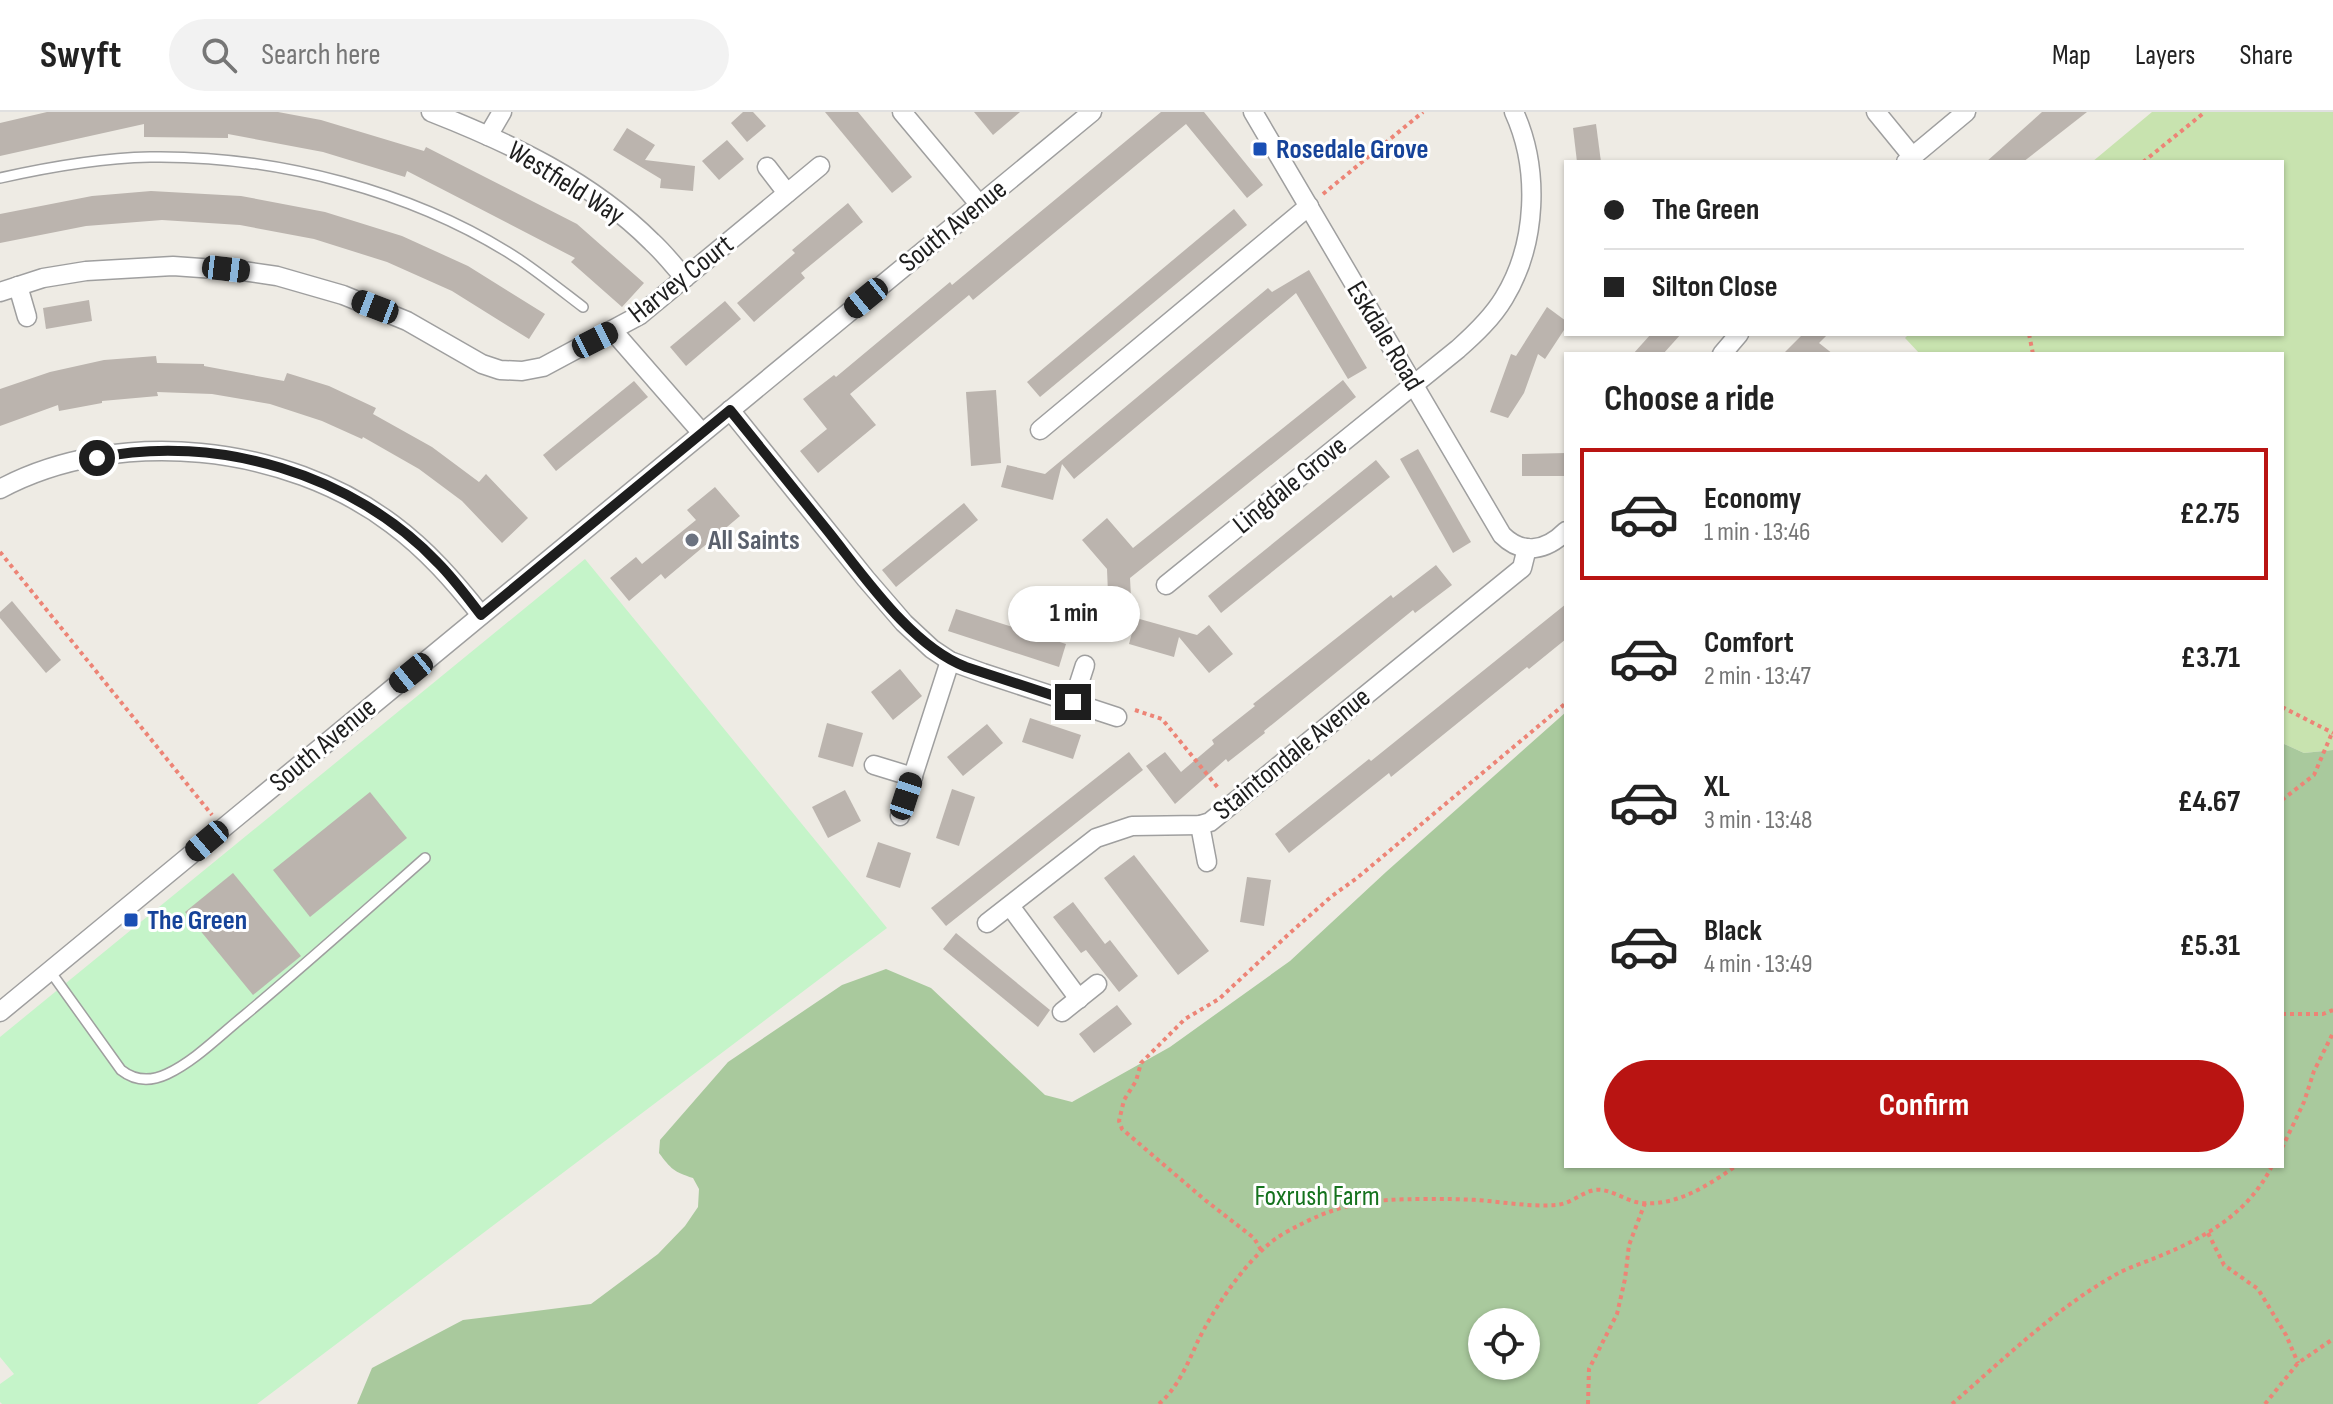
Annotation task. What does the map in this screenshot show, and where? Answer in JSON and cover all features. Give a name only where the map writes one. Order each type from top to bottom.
[{"type":"street","name":"Westfield Way","points":[[431,112],[535,158],[582,187],[651,240],[685,278]]},
{"type":"street","points":[[488,136],[502,112]]},
{"type":"street","points":[[902,112],[979,204]]},
{"type":"street","name":"South Avenue","points":[[0,1012],[1092,112]]},
{"type":"street","name":"Eskdale Road","points":[[1253,112],[1502,535],[1527,548]]},
{"type":"street","name":"Lingdale Grove","points":[[1166,585],[1482,328],[1504,298],[1518,268],[1527,236],[1531,198],[1528,161],[1514,112]]},
{"type":"street","points":[[1876,112],[1909,159],[1966,112]]},
{"type":"street","name":"Harvey Court","points":[[27,317],[9,289],[43,278],[86,271],[208,267],[277,276],[343,295],[407,321],[482,364],[500,370],[522,371],[543,367],[640,315],[820,166]]},
{"type":"street","points":[[767,167],[787,193]]},
{"type":"street","points":[[1040,430],[1309,206]]},
{"type":"street","points":[[613,331],[702,433]]},
{"type":"street","points":[[730,410],[904,623],[932,649],[950,661],[1117,717]]},
{"type":"street","points":[[0,489],[44,470],[140,451],[196,452],[263,464],[336,490],[390,522],[438,562],[481,615]]},
{"type":"street","points":[[1527,548],[1547,546],[1564,533]]},
{"type":"street","name":"Staintondale Avenue","points":[[987,923],[1096,838],[1132,826],[1200,825],[1210,822],[1522,568],[1527,548]]},
{"type":"street","points":[[900,816],[950,661]]},
{"type":"street","points":[[1073,702],[1085,665]]},
{"type":"street","points":[[874,765],[913,777]]},
{"type":"street","points":[[1200,825],[1207,862]]},
{"type":"street","points":[[1010,906],[1079,999]]},
{"type":"street","points":[[1062,1012],[1097,984]]},
{"type":"lane","points":[[0,178],[43,169],[147,157],[220,159],[291,170],[426,211],[518,258],[583,307]]},
{"type":"lane","points":[[50,971],[121,1070],[141,1080],[152,1079],[168,1074],[190,1059],[295,974],[425,858]]},
{"type":"path","points":[[1309,206],[1423,112]]},
{"type":"path","points":[[2145,160],[2205,112]]},
{"type":"path","points":[[0,552],[223,828]]},
{"type":"path","points":[[1261,1250],[1254,1238],[1122,1129],[1119,1121],[1124,1100],[1136,1081],[1141,1063],[1185,1019],[1219,999],[1311,914],[1564,705]]},
{"type":"path","points":[[1117,717],[1121,706],[1162,719],[1232,804]]},
{"type":"path","points":[[2284,708],[2333,733],[2314,775],[2284,798]]},
{"type":"path","points":[[2284,1014],[2323,1014],[2333,1010]]},
{"type":"path","points":[[2284,1144],[2333,1033]]},
{"type":"path","points":[[1159,1404],[1179,1382],[1220,1304],[1261,1250],[1283,1234],[1322,1214],[1365,1201],[1470,1199],[1552,1205],[1573,1201],[1593,1190],[1604,1190],[1624,1199],[1645,1203],[1680,1198],[1733,1168]]},
{"type":"path","points":[[1952,1404],[2059,1312],[2117,1274],[2177,1249],[2239,1212],[2263,1184],[2271,1168]]},
{"type":"path","points":[[1588,1404],[1589,1369],[1617,1314],[1629,1245],[1645,1203]]},
{"type":"path","points":[[2208,1233],[2224,1265],[2258,1289],[2286,1335],[2298,1363]]},
{"type":"path","points":[[2265,1404],[2298,1363],[2333,1339]]},
{"type":"green space","points":[[2152,112],[2333,112],[2333,750],[2304,753],[2284,744],[2284,352],[1918,352],[1905,338],[2284,336],[2284,160],[2094,160]]},
{"type":"green space","points":[[585,559],[887,928],[257,1404],[2,1404],[0,1384],[14,1374],[0,1357],[0,1037]]},
{"type":"green space","name":"Foxrush Farm","points":[[1564,714],[1564,1168],[2284,1168],[2284,744],[2304,753],[2333,750],[2333,1404],[357,1404],[372,1368],[463,1320],[591,1304],[658,1254],[685,1226],[698,1207],[699,1189],[693,1178],[677,1172],[659,1153],[660,1140],[728,1062],[842,985],[886,969],[931,988],[1045,1095],[1072,1102],[1170,1047],[1290,961]]},
{"type":"building","points":[[47,112],[278,112],[321,120],[424,151],[426,147],[577,224],[644,283],[622,307],[571,262],[575,258],[407,171],[405,177],[323,152],[228,134],[228,138],[144,137],[144,124],[0,156],[0,123]]},
{"type":"building","points":[[743,112],[753,112],[766,126],[747,142],[731,123]]},
{"type":"building","points":[[825,112],[858,112],[912,177],[892,193]]},
{"type":"building","points":[[974,112],[1020,112],[993,135]]},
{"type":"building","points":[[1161,112],[1204,112],[1263,185],[1247,198],[1186,124],[973,300],[969,295],[850,394],[876,425],[818,473],[800,451],[827,429],[803,399],[834,375],[836,377],[950,282],[952,285]]},
{"type":"building","points":[[2042,112],[2087,112],[2026,160],[1988,160]]},
{"type":"building","points":[[1596,124],[1601,160],[1577,160],[1573,128]]},
{"type":"building","points":[[627,128],[655,145],[645,160],[695,166],[693,191],[660,188],[661,179],[613,150]]},
{"type":"building","points":[[727,140],[744,159],[719,180],[702,161]]},
{"type":"building","points":[[151,191],[241,196],[325,212],[402,236],[468,266],[545,314],[529,339],[452,291],[387,262],[314,239],[240,225],[162,220],[86,226],[0,243],[0,214],[92,196]]},
{"type":"building","points":[[848,203],[863,222],[801,273],[805,278],[754,322],[737,303],[795,253],[792,250]]},
{"type":"building","points":[[1234,209],[1247,225],[1040,397],[1027,382]]},
{"type":"building","points":[[1309,270],[1367,368],[1348,379],[1296,293],[1074,479],[1062,464],[1053,500],[1001,487],[1007,465],[1045,474],[1268,288],[1272,292]]},
{"type":"building","points":[[89,300],[92,321],[46,329],[43,308]]},
{"type":"building","points":[[725,301],[741,319],[686,366],[670,347]]},
{"type":"building","points":[[1547,307],[1564,320],[1564,330],[1545,359],[1538,354],[1524,393],[1508,418],[1490,412],[1511,354],[1516,356]]},
{"type":"building","points":[[1649,336],[1679,336],[1665,352],[1635,352]]},
{"type":"building","points":[[1801,336],[1826,336],[1819,343],[1830,352],[1785,352]]},
{"type":"building","points":[[156,356],[157,363],[204,364],[284,381],[287,373],[329,386],[376,408],[373,414],[432,447],[479,482],[486,474],[528,518],[502,543],[462,501],[419,469],[363,437],[270,404],[212,394],[157,392],[158,396],[102,401],[59,411],[58,405],[0,426],[0,389],[50,372],[104,360]]},
{"type":"building","points":[[1343,380],[1356,397],[1130,578],[1132,617],[1109,618],[1107,569],[1082,540],[1107,518],[1133,548]]},
{"type":"building","points":[[634,381],[648,397],[556,471],[543,455]]},
{"type":"building","points":[[996,390],[1001,463],[971,466],[966,392]]},
{"type":"building","points":[[1418,449],[1471,542],[1453,553],[1400,459]]},
{"type":"building","points":[[1564,453],[1564,476],[1522,476],[1522,454]]},
{"type":"building","points":[[1376,460],[1390,477],[1221,613],[1208,596]]},
{"type":"building","name":"All Saints","points":[[715,487],[740,516],[665,579],[661,574],[629,601],[610,578],[636,557],[642,564],[696,520],[687,510]]},
{"type":"building","points":[[964,503],[978,520],[896,587],[882,570]]},
{"type":"building","points":[[1436,565],[1452,585],[1415,613],[1413,610],[1265,733],[1228,762],[1226,759],[1175,804],[1146,766],[1165,752],[1181,772],[1214,744],[1212,740],[1255,706],[1253,704],[1391,595],[1393,598]]},
{"type":"building","points":[[12,601],[61,660],[46,673],[0,618],[0,612]]},
{"type":"building","points":[[1564,606],[1564,641],[1289,853],[1275,834],[1369,759],[1371,761]]},
{"type":"building","points":[[956,609],[1066,644],[1059,667],[948,631]]},
{"type":"building","points":[[1136,618],[1197,635],[1209,625],[1233,654],[1209,673],[1179,637],[1174,657],[1129,644]]},
{"type":"building","points":[[900,669],[922,696],[893,720],[871,692]]},
{"type":"building","points":[[1030,718],[1081,735],[1073,759],[1022,742]]},
{"type":"building","points":[[827,723],[863,733],[853,767],[818,757]]},
{"type":"building","points":[[987,724],[1003,743],[963,776],[947,757]]},
{"type":"building","points":[[1129,752],[1143,770],[946,926],[931,908]]},
{"type":"building","points":[[952,789],[975,797],[959,846],[936,838]]},
{"type":"building","points":[[845,790],[861,821],[828,838],[812,807]]},
{"type":"building","points":[[370,792],[407,838],[310,917],[273,870]]},
{"type":"building","points":[[878,842],[911,853],[900,888],[866,877]]},
{"type":"building","points":[[1134,855],[1209,951],[1178,975],[1104,878]]},
{"type":"building","points":[[233,873],[301,956],[253,995],[185,912]]},
{"type":"building","points":[[1247,877],[1271,880],[1264,926],[1240,922]]},
{"type":"building","points":[[1073,902],[1105,944],[1110,940],[1138,976],[1119,992],[1086,950],[1081,953],[1053,917]]},
{"type":"building","points":[[956,933],[1050,1010],[1038,1027],[943,949]]},
{"type":"building","points":[[1117,1005],[1132,1024],[1094,1053],[1079,1034]]},
{"type":"place","name":"Rosedale Grove","points":[[1260,149]]},
{"type":"place","name":"All Saints","points":[[692,540]]},
{"type":"place","name":"The Green","points":[[131,920]]},
{"type":"route","points":[[97,458],[152,450],[196,452],[230,456],[301,475],[336,490],[390,522],[438,562],[481,615],[730,410],[866,579],[904,623],[932,649],[950,661],[1073,702]]}]
